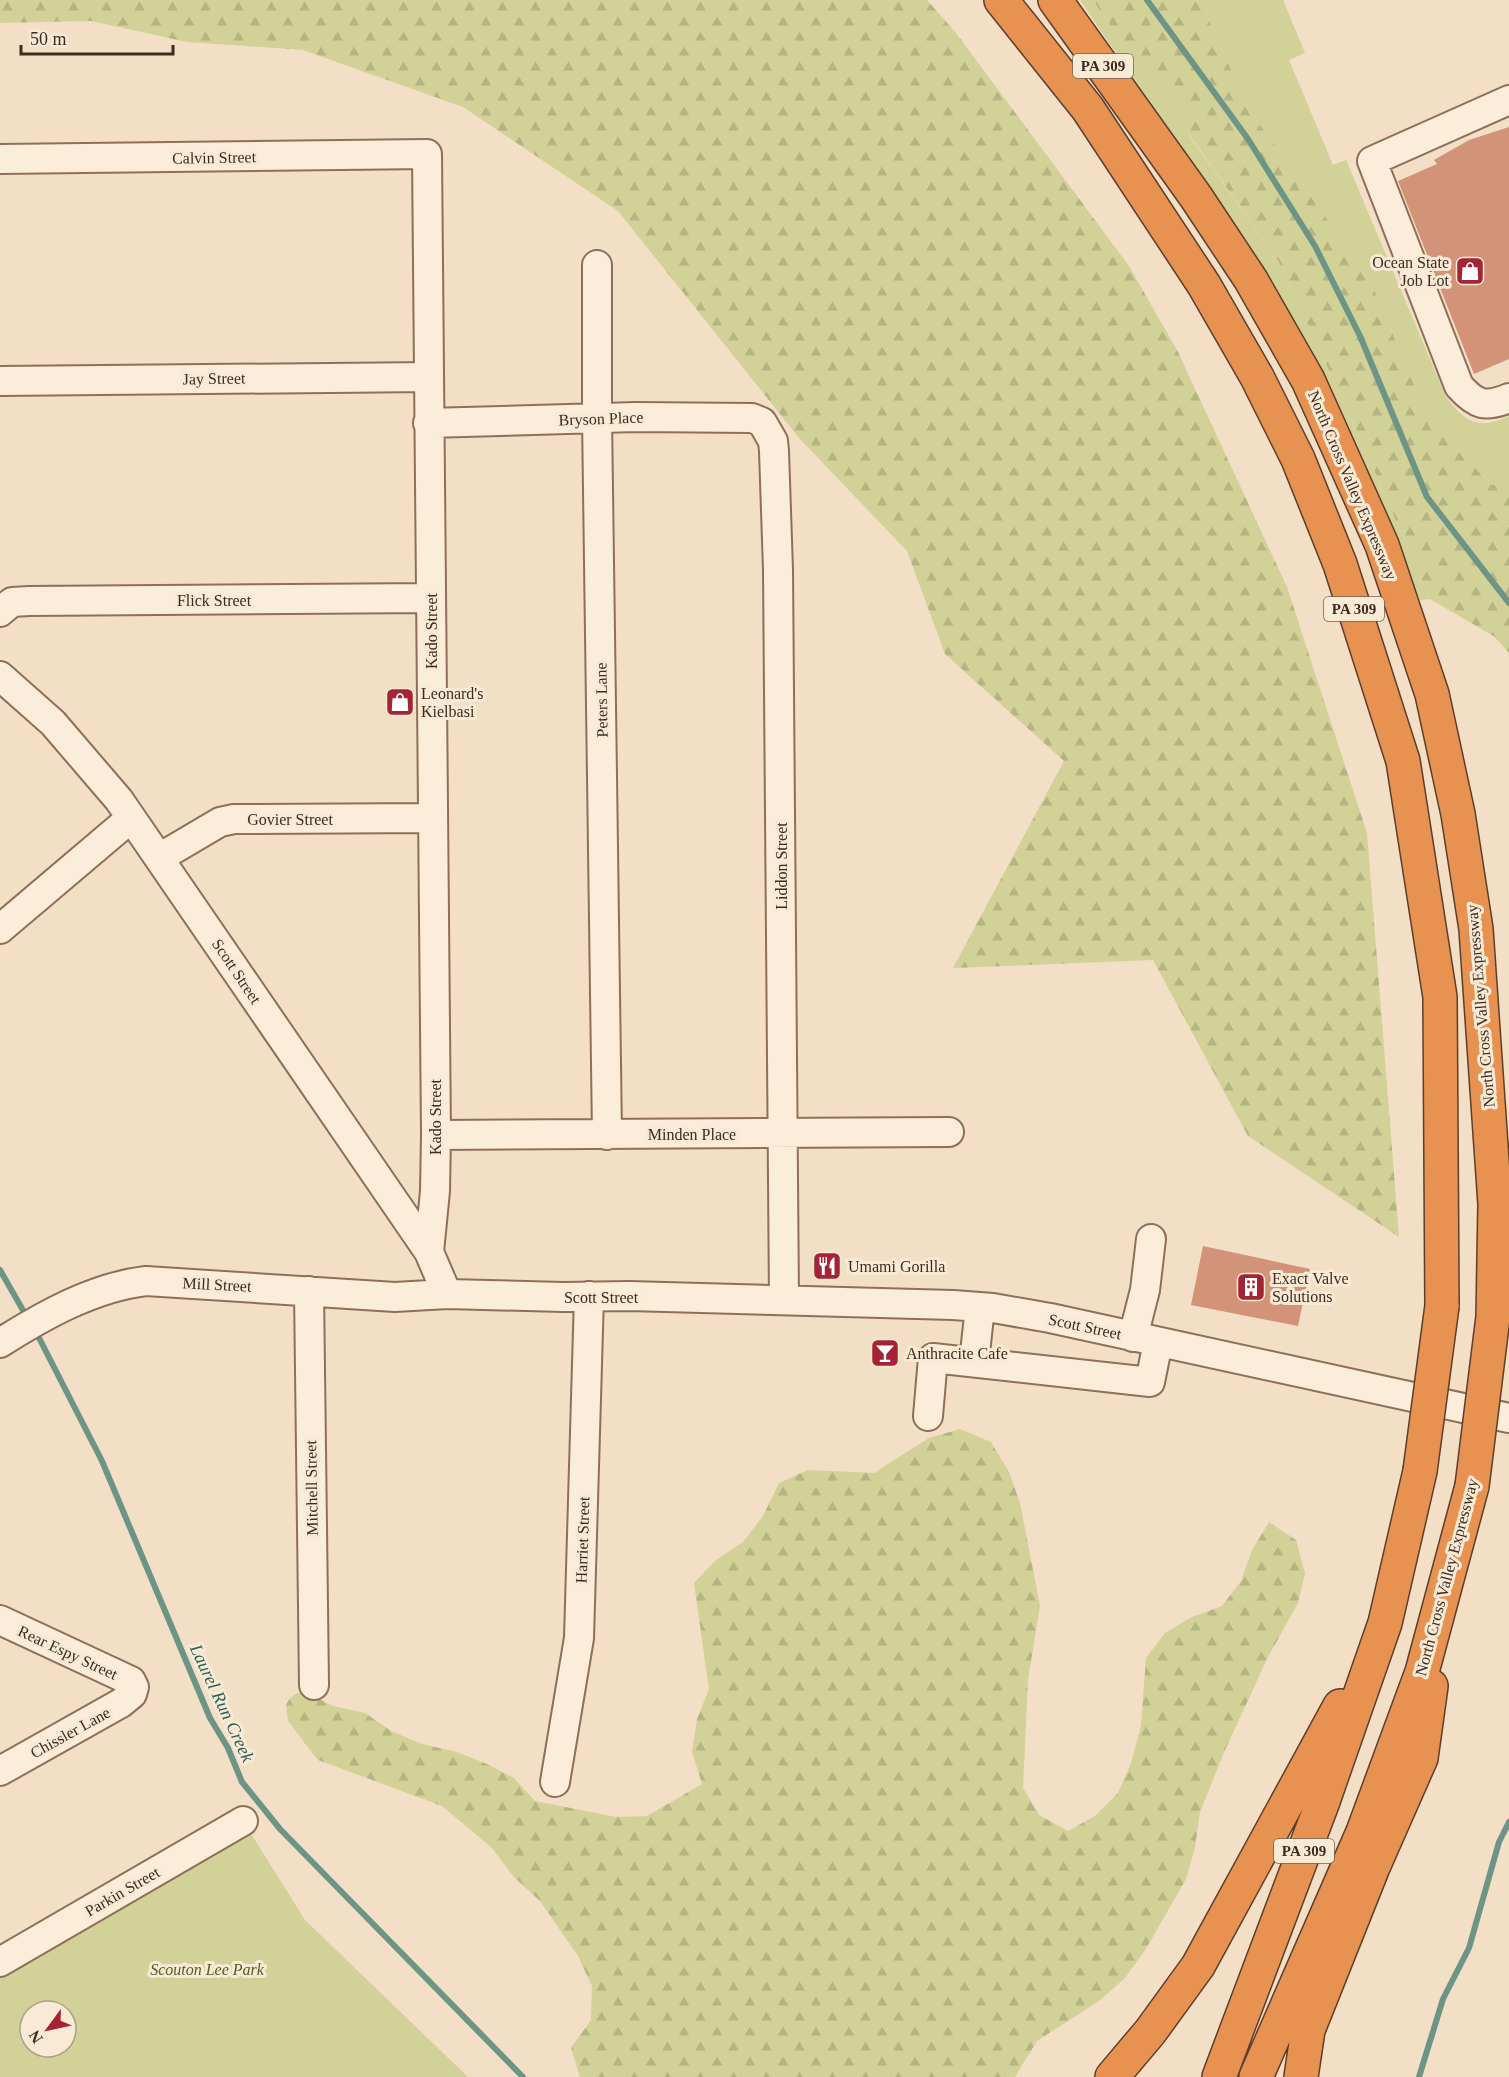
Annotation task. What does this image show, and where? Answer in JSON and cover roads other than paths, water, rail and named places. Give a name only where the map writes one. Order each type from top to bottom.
[{"type":"highway","name":"PA 309","points":[[1001,0],[1088,109],[1204,285],[1257,376],[1298,459],[1340,564],[1403,761],[1440,997],[1442,1306],[1420,1471],[1385,1623],[1322,1804],[1219,2077]]},
{"type":"highway","name":"North Cross Valley Expressway","points":[[1055,0],[1196,197],[1251,280],[1308,380],[1382,545],[1428,683],[1458,814],[1476,929],[1495,1204],[1493,1317],[1472,1486],[1422,1672],[1363,1832],[1256,2077]]},
{"type":"highway","points":[[1300,2077],[1308,2030],[1373,1867],[1421,1758],[1445,1592]]},
{"type":"highway","points":[[1112,2077],[1198,1966],[1385,1623]]},
{"type":"street","points":[[1509,100],[1372,161],[1459,386],[1473,401],[1489,404],[1509,398]]},
{"type":"street","name":"Calvin Street","points":[[0,159],[427,154]]},
{"type":"street","name":"Kado Street","points":[[427,154],[436,1135],[435,1191],[429,1252]]},
{"type":"street","name":"Peters Lane","points":[[597,265],[607,1135]]},
{"type":"street","name":"Jay Street","points":[[0,381],[429,377]]},
{"type":"street","name":"Bryson Place","points":[[428,423],[597,418],[752,418],[762,422],[768,432]]},
{"type":"street","name":"Liddon Street","points":[[768,432],[774,451],[778,570],[784,1300]]},
{"type":"street","name":"Flick Street","points":[[0,612],[12,602],[29,601],[431,598]]},
{"type":"street","name":"Scott Street","points":[[0,676],[52,723],[99,775],[131,818],[429,1252],[447,1294],[784,1300],[980,1307],[1050,1318],[1509,1418]]},
{"type":"street","points":[[0,929],[131,818]]},
{"type":"street","name":"Govier Street","points":[[159,858],[220,822],[234,819],[432,818]]},
{"type":"street","name":"Minden Place","points":[[436,1135],[949,1132]]},
{"type":"street","points":[[928,1416],[933,1358],[1150,1382],[1145,1290],[1151,1239]]},
{"type":"street","name":"Mill Street","points":[[7,1338],[45,1317],[120,1284],[146,1281],[395,1297],[447,1294]]},
{"type":"street","name":"Mitchell Street","points":[[309,1291],[314,1685]]},
{"type":"street","name":"Harriet Street","points":[[555,1782],[579,1638],[589,1296]]},
{"type":"street","points":[[974,1362],[980,1307]]},
{"type":"street","name":"Rear Espy Street","points":[[0,1620],[131,1681],[134,1687]]},
{"type":"street","name":"Chissler Lane","points":[[0,1771],[121,1703],[132,1694],[134,1687]]},
{"type":"street","name":"Parkin Street","points":[[0,1962],[243,1821]]},
{"type":"waterway","points":[[1147,0],[1248,139],[1315,246],[1360,336],[1427,497],[1509,603]]},
{"type":"waterway","name":"Laurel Run Creek","points":[[0,1270],[28,1319]]},
{"type":"waterway","name":"Laurel Run Creek","points":[[35,1330],[102,1461],[210,1718],[228,1748],[242,1782],[280,1829],[523,2077]]},
{"type":"waterway","points":[[1419,2077],[1443,1999],[1469,1948],[1499,1842],[1509,1822]]},
{"type":"place","name":"Ocean State Job Lot","points":[[1470,271]]},
{"type":"place","name":"Leonard's Kielbasi","points":[[400,702]]},
{"type":"place","name":"Umami Gorilla","points":[[827,1266]]},
{"type":"place","name":"Exact Valve Solutions","points":[[1251,1287]]},
{"type":"place","name":"Anthracite Cafe","points":[[885,1353]]},
{"type":"park label","name":"Scouton Lee Park","points":[[207,1969]]}]
